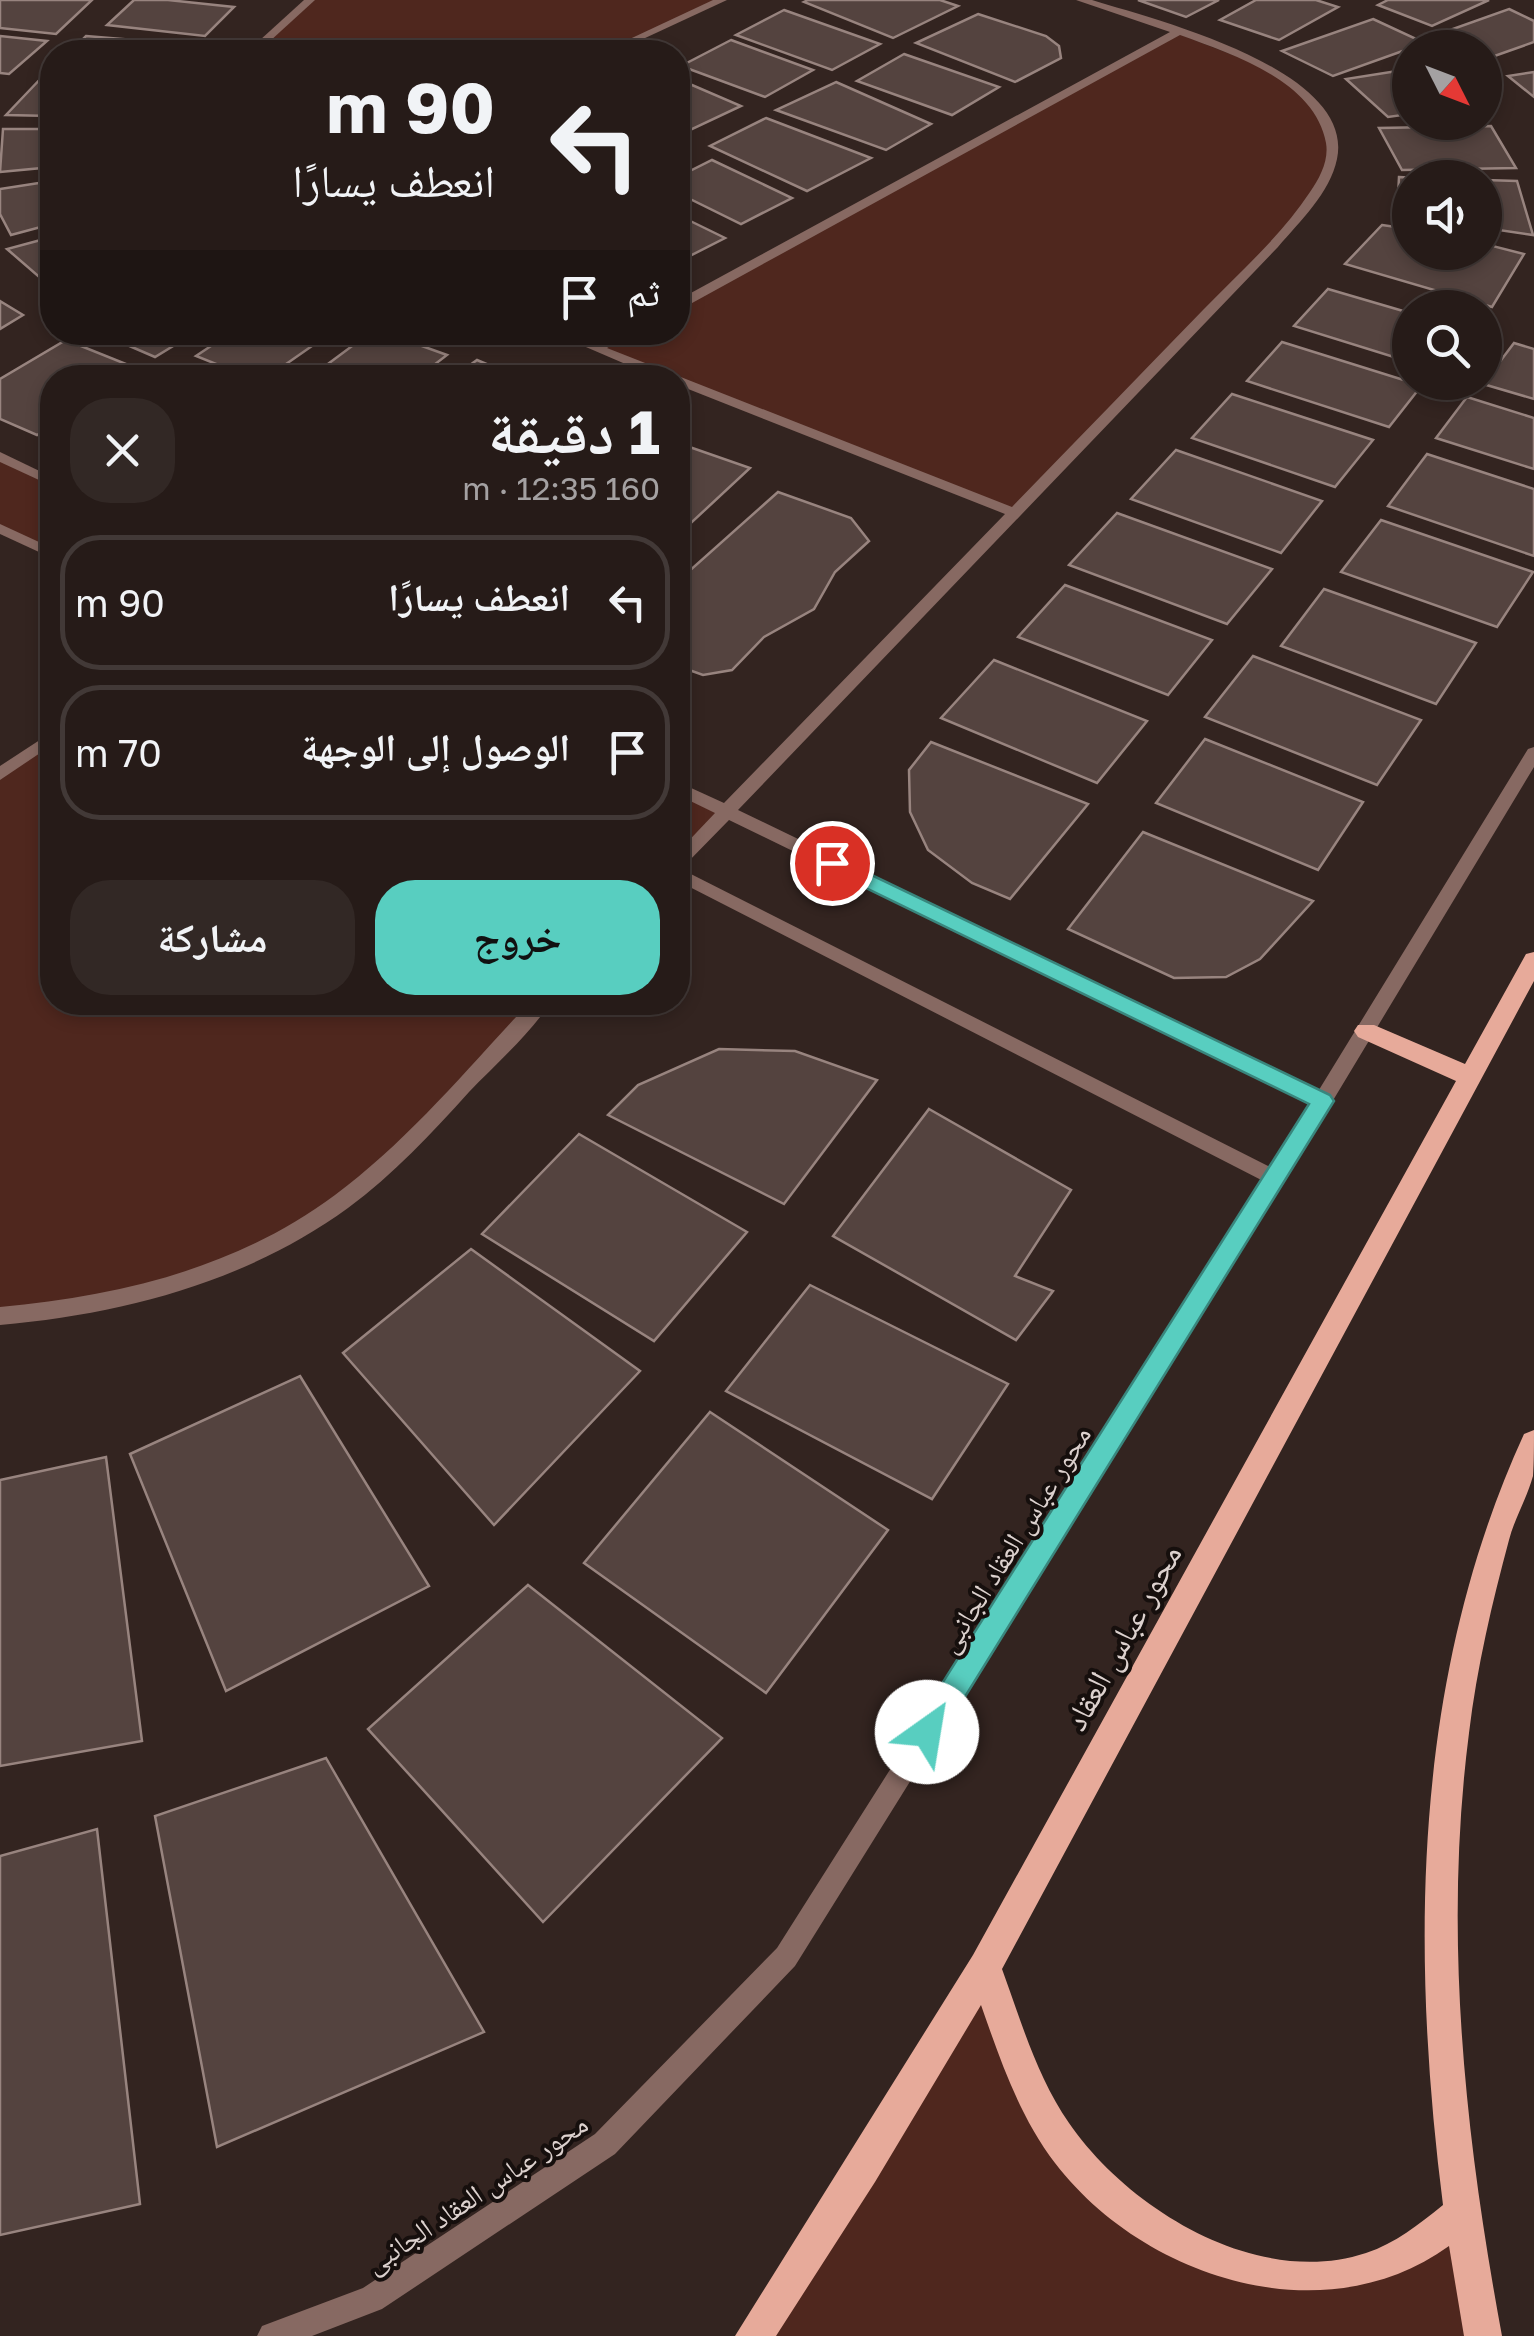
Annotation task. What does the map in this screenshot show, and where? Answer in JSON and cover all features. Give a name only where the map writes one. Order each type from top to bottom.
[{"type":"main road","name":"محور عباس العقاد","points":[[754,2336],[863,2170],[985,1967],[1534,960]]},
{"type":"main road","points":[[1366,1032],[1471,1076]]},
{"type":"main road","points":[[1483,2336],[1459,2215],[1438,1944],[1454,1718],[1496,1532],[1534,1444]]},
{"type":"main road","points":[[985,1967],[1034,2098],[1068,2152],[1111,2200],[1162,2239],[1234,2268],[1278,2278],[1336,2278],[1391,2262],[1440,2236],[1459,2215]]},
{"type":"street","points":[[265,40],[310,0]]},
{"type":"street","points":[[633,40],[722,0]]},
{"type":"street","points":[[690,850],[1274,244],[1316,194],[1333,148],[1327,121],[1306,95],[1274,72],[1176,32],[1081,0]]},
{"type":"street","points":[[690,297],[1176,32]]},
{"type":"street","points":[[590,345],[639,365]]},
{"type":"street","points":[[597,348],[602,345]]},
{"type":"street","points":[[690,385],[1014,513]]},
{"type":"street","points":[[0,456],[40,476]]},
{"type":"street","points":[[0,528],[40,548]]},
{"type":"street","points":[[0,774],[40,746]]},
{"type":"street","name":"محور عباس العقاد الجانبى","points":[[272,2336],[372,2299],[605,2144],[786,1957],[1275,1179],[1534,753]]},
{"type":"street","points":[[690,794],[1322,1101]]},
{"type":"street","points":[[690,880],[1275,1179]]},
{"type":"street","points":[[0,1316],[64,1312],[184,1284],[292,1234],[381,1170],[530,1015]]},
{"type":"shaded area","points":[[310,0],[722,0],[633,40],[265,40]]},
{"type":"shaded area","points":[[1176,33],[1274,71],[1306,95],[1333,148],[1324,175],[1274,244],[1015,513],[690,385],[690,365],[640,365],[597,348],[690,345],[690,298]]},
{"type":"shaded area","points":[[0,456],[40,476],[40,551],[0,530]]},
{"type":"shaded area","points":[[40,746],[40,1015],[530,1015],[381,1170],[292,1234],[184,1283],[0,1316],[0,774]]},
{"type":"shaded area","points":[[690,794],[727,812],[690,850]]},
{"type":"shaded area","points":[[985,1967],[1033,2098],[1162,2239],[1336,2278],[1459,2215],[1483,2336],[754,2336]]},
{"type":"building","points":[[0,0],[92,0],[56,34],[0,28]]},
{"type":"building","points":[[134,0],[234,7],[205,36],[107,25]]},
{"type":"building","points":[[940,0],[958,6],[893,38],[804,2]]},
{"type":"building","points":[[1138,0],[1219,0],[1186,17]]},
{"type":"building","points":[[1256,0],[1316,0],[1338,7],[1279,40],[1220,20]]},
{"type":"building","points":[[1388,0],[1489,0],[1432,26],[1378,5]]},
{"type":"building","points":[[1509,9],[1534,21],[1534,42],[1502,53],[1502,30],[1450,30]]},
{"type":"building","points":[[784,10],[880,44],[832,70],[736,35]]},
{"type":"building","points":[[978,14],[1046,36],[1059,46],[1061,58],[1015,82],[916,43]]},
{"type":"building","points":[[1373,19],[1397,30],[1392,30],[1392,55],[1333,76],[1282,51]]},
{"type":"building","points":[[0,36],[40,40],[40,47],[9,74],[0,73]]},
{"type":"building","points":[[86,36],[134,40],[82,40]]},
{"type":"building","points":[[731,40],[813,70],[765,97],[690,69],[690,61]]},
{"type":"building","points":[[904,54],[999,87],[952,115],[857,81]]},
{"type":"building","points":[[1392,72],[1392,116],[1388,117],[1346,79]]},
{"type":"building","points":[[1534,72],[1534,97],[1508,76]]},
{"type":"building","points":[[40,79],[40,116],[6,115]]},
{"type":"building","points":[[836,82],[931,124],[886,150],[776,110]]},
{"type":"building","points":[[690,84],[741,106],[690,130]]},
{"type":"building","points":[[766,118],[871,158],[807,191],[710,146]]},
{"type":"building","points":[[1379,128],[1392,128],[1392,140],[1499,140],[1516,168],[1502,168],[1502,160],[1397,160]]},
{"type":"building","points":[[3,129],[40,129],[40,168],[0,172]]},
{"type":"building","points":[[712,160],[792,198],[741,224],[690,199],[690,171]]},
{"type":"building","points":[[1502,181],[1517,181],[1533,235],[1502,230]]},
{"type":"building","points":[[40,183],[40,227],[11,235],[0,214],[0,189]]},
{"type":"building","points":[[690,221],[725,238],[690,256]]},
{"type":"building","points":[[1382,225],[1392,226],[1392,270],[1502,270],[1502,248],[1524,254],[1502,290],[1434,290],[1345,264]]},
{"type":"building","points":[[40,240],[40,278],[7,249]]},
{"type":"building","points":[[1328,289],[1392,308],[1392,356],[1294,326]]},
{"type":"building","points":[[0,301],[23,315],[0,329]]},
{"type":"building","points":[[1282,342],[1392,376],[1392,400],[1410,400],[1389,427],[1247,381]]},
{"type":"building","points":[[1514,343],[1534,349],[1534,399],[1502,390],[1502,359]]},
{"type":"building","points":[[58,345],[78,345],[128,365],[40,365],[37,435],[0,419],[0,379]]},
{"type":"building","points":[[127,345],[175,345],[155,357]]},
{"type":"building","points":[[212,345],[313,345],[285,365],[218,365],[196,356]]},
{"type":"building","points":[[353,345],[419,345],[447,355],[434,365],[327,365]]},
{"type":"building","points":[[1232,394],[1373,440],[1335,487],[1192,438]]},
{"type":"building","points":[[1465,400],[1534,418],[1534,469],[1436,438]]},
{"type":"building","points":[[690,447],[750,468],[690,524]]},
{"type":"building","points":[[1176,450],[1322,501],[1281,553],[1131,499]]},
{"type":"building","points":[[1427,454],[1534,489],[1534,556],[1388,506]]},
{"type":"building","points":[[778,492],[851,518],[869,541],[835,572],[814,609],[764,637],[732,670],[703,675],[690,670],[690,570]]},
{"type":"building","points":[[1117,513],[1272,569],[1227,624],[1069,565]]},
{"type":"building","points":[[1381,520],[1533,572],[1497,627],[1341,572]]},
{"type":"building","points":[[1065,585],[1212,640],[1168,695],[1018,637]]},
{"type":"building","points":[[1324,589],[1476,643],[1436,704],[1281,646]]},
{"type":"building","points":[[1253,656],[1421,720],[1377,785],[1205,717]]},
{"type":"building","points":[[994,660],[1147,721],[1097,783],[941,718]]},
{"type":"building","points":[[1205,739],[1363,802],[1318,870],[1156,803]]},
{"type":"building","points":[[931,742],[1088,804],[1010,899],[972,883],[928,850],[910,812],[909,770]]},
{"type":"building","points":[[1143,832],[1313,901],[1260,959],[1226,977],[1174,978],[1068,929]]},
{"type":"building","points":[[719,1049],[795,1051],[877,1080],[784,1204],[608,1115],[638,1085]]},
{"type":"building","points":[[929,1109],[1071,1190],[1015,1276],[1053,1291],[1016,1340],[833,1236]]},
{"type":"building","points":[[579,1134],[747,1232],[654,1341],[482,1234]]},
{"type":"building","points":[[471,1249],[640,1371],[494,1525],[343,1353]]},
{"type":"building","points":[[810,1285],[1008,1384],[932,1499],[726,1391]]},
{"type":"building","points":[[300,1376],[429,1586],[226,1691],[130,1454]]},
{"type":"building","points":[[710,1412],[888,1530],[766,1693],[584,1563]]},
{"type":"building","points":[[106,1457],[142,1741],[0,1766],[0,1480]]},
{"type":"building","points":[[528,1585],[722,1738],[543,1922],[368,1729]]},
{"type":"building","points":[[326,1758],[484,2032],[217,2147],[155,1816]]},
{"type":"building","points":[[97,1829],[140,2204],[0,2235],[0,1856]]},
{"type":"route","points":[[832,863],[1322,1101],[927,1732]]}]
